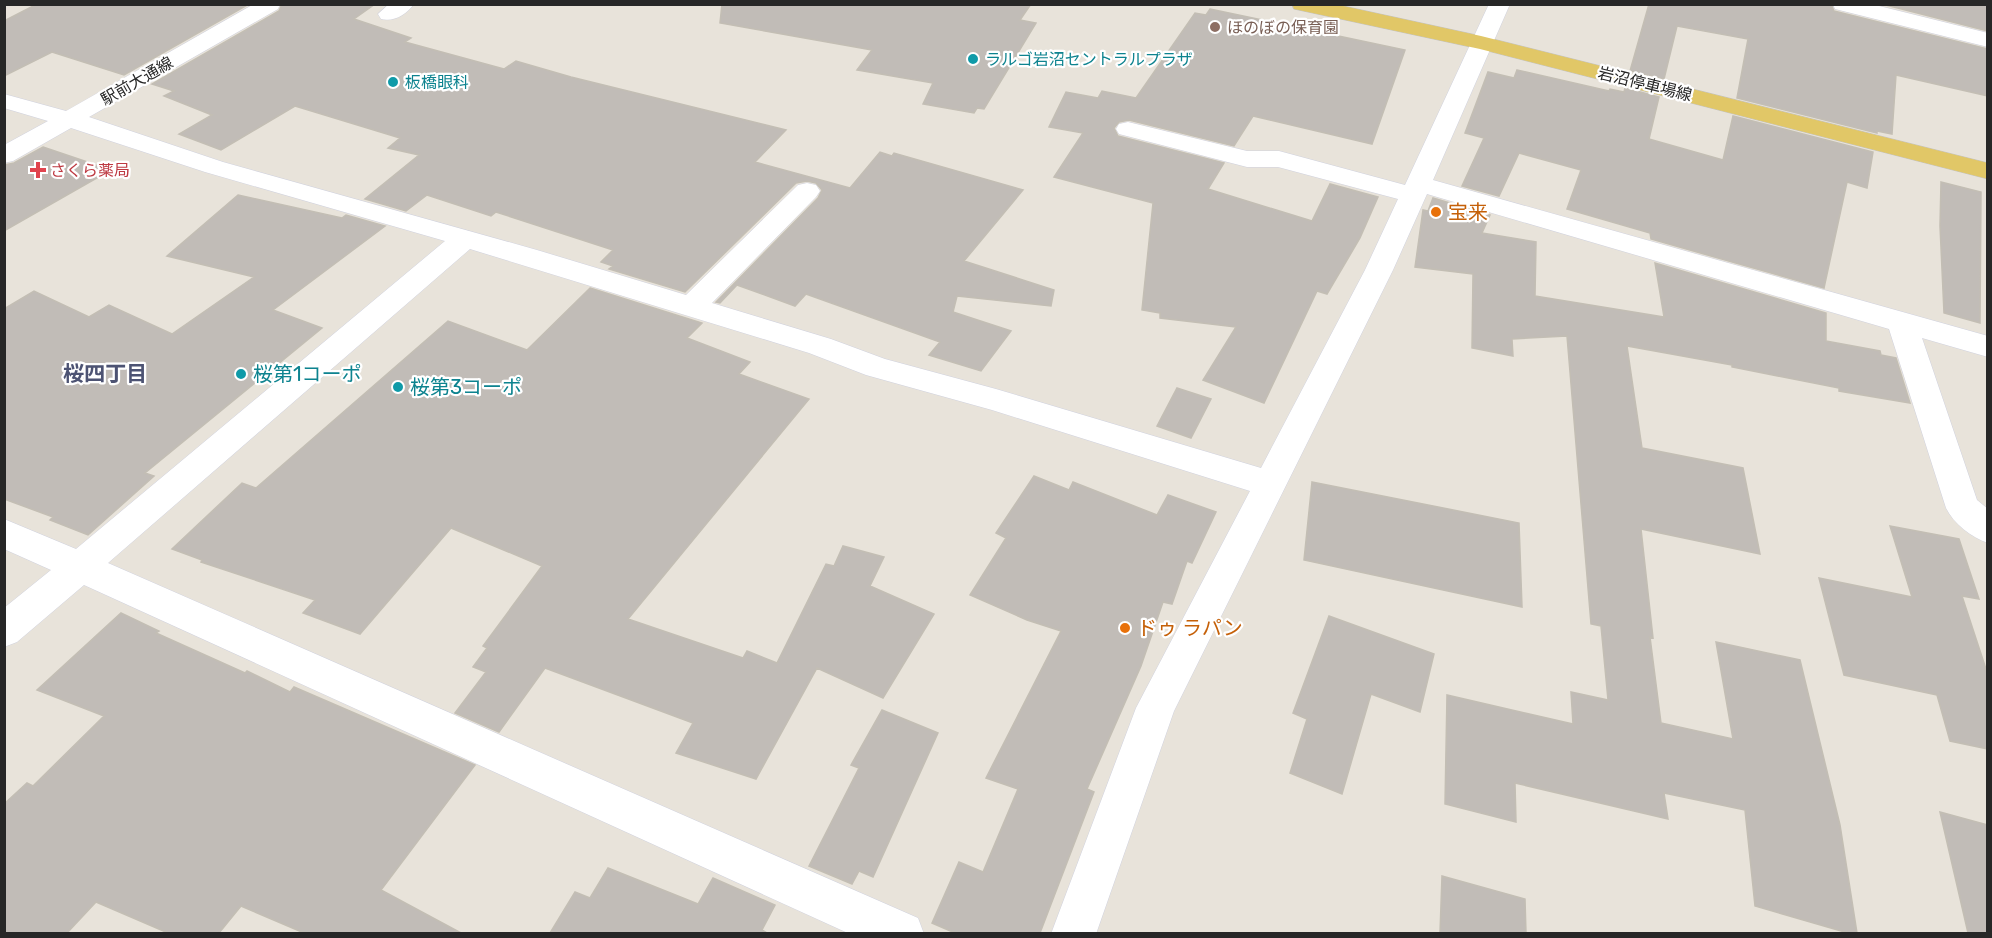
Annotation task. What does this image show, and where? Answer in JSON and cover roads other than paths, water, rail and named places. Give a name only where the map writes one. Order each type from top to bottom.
[{"type":"main road","name":"岩沼停車場線","points":[[1302,4],[1481,43],[1988,171]]},
{"type":"street","name":"駅前大通線","points":[[4,156],[270,4]]},
{"type":"street","points":[[1073,933],[1156,708],[1417,190],[1500,4]]},
{"type":"street","points":[[1843,4],[1988,40]]},
{"type":"street","points":[[4,101],[70,119],[214,167],[465,239],[820,346],[877,367],[996,400],[1270,484]]},
{"type":"street","points":[[1128,129],[1247,159],[1279,159],[1417,190],[1901,321],[1988,347]]},
{"type":"street","points":[[691,307],[807,191]]},
{"type":"street","points":[[4,631],[465,239]]},
{"type":"street","points":[[1901,321],[1963,508],[1988,529]]},
{"type":"street","points":[[4,533],[902,933]]},
{"type":"place","name":"ほのぼの保育園","points":[[1215,27]]},
{"type":"place","name":"ラルゴ岩沼セントラルプラザ","points":[[973,59]]},
{"type":"place","name":"板橋眼科","points":[[393,82]]},
{"type":"place","name":"さくら薬局","points":[[38,170]]},
{"type":"place","name":"宝来","points":[[1436,212]]},
{"type":"place","name":"桜第1コーポ","points":[[241,374]]},
{"type":"place","name":"桜第3コーポ","points":[[398,387]]},
{"type":"place","name":"ドゥ ラパン","points":[[1125,628]]},
{"type":"district","name":"桜四丁目","points":[[105,373]]}]
